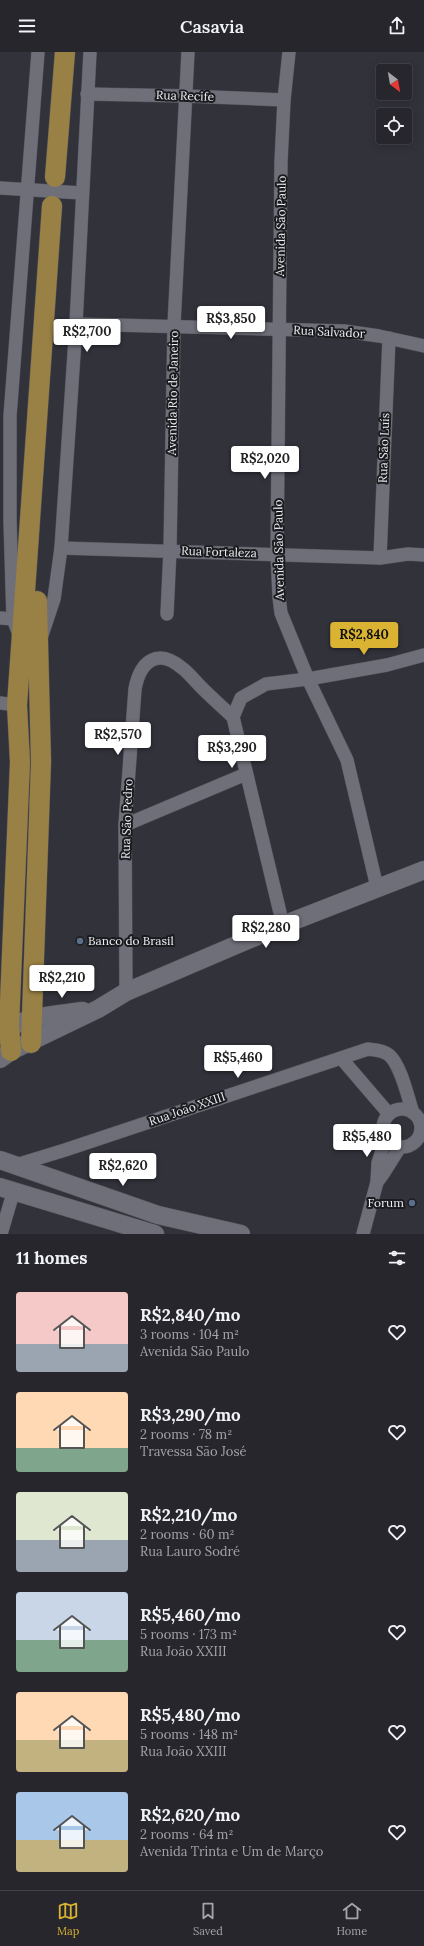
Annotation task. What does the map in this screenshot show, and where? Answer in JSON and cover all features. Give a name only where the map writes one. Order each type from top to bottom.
[{"type":"main road","points":[[55,177],[65,52]]},
{"type":"main road","points":[[31,1043],[41,762],[31,644],[33,493],[52,206]]},
{"type":"main road","points":[[5,1043],[20,762],[9,704],[31,644]]},
{"type":"main road","points":[[20,762],[41,762]]},
{"type":"main road","points":[[5,1043],[31,1043],[98,1009],[126,992],[283,925],[377,887],[424,870]]},
{"type":"main road","points":[[5,1043],[31,1019],[98,1009]]},
{"type":"main road","points":[[8,1162],[158,1215],[241,1234]]},
{"type":"main road","points":[[7,1188],[155,1234]]},
{"type":"street","points":[[38,52],[28,190],[5,416],[6,619],[31,644],[54,599],[61,548],[76,324],[90,52]]},
{"type":"street","name":"Avenida Rio de Janeiro","points":[[166,614],[170,550],[174,325],[188,52]]},
{"type":"street","name":"Avenida São Paulo","points":[[290,52],[284,100],[279,329],[277,554],[279,597],[282,614],[308,679],[347,760],[377,887]]},
{"type":"street","name":"Rua Recife","points":[[87,94],[284,100]]},
{"type":"street","points":[[0,188],[82,193]]},
{"type":"street","name":"Rua Salvador","points":[[76,324],[174,325],[344,331],[389,338],[424,346]]},
{"type":"street","name":"Rua São Luís","points":[[380,558],[389,338]]},
{"type":"street","name":"Rua Fortaleza","points":[[61,548],[170,550],[380,558],[408,554],[424,555]]},
{"type":"street","points":[[283,925],[233,717],[236,707],[241,698],[266,684],[308,679],[387,665],[424,655]]},
{"type":"street","name":"Rua São Pedro","points":[[126,992],[125,825],[135,689],[138,676],[144,666],[153,659],[160,657],[181,667],[233,717]]},
{"type":"street","points":[[125,825],[246,774]]},
{"type":"street","name":"Rua João XXIII","points":[[8,1162],[368,1049],[381,1050],[389,1055],[401,1076],[419,1119]]},
{"type":"street","points":[[341,1058],[389,1114]]},
{"type":"street","points":[[400,1110],[406,1110],[419,1119],[420,1142],[409,1146],[400,1147],[392,1145],[386,1138],[383,1125],[389,1114],[400,1110]]},
{"type":"street","points":[[363,1234],[377,1182],[378,1164],[386,1138]]},
{"type":"street","points":[[377,1182],[400,1147]]},
{"type":"street","points":[[1,1234],[7,1188]]},
{"type":"place","name":"Banco do Brasil","points":[[80,941]]},
{"type":"place","name":"Forum","points":[[412,1203]]}]
